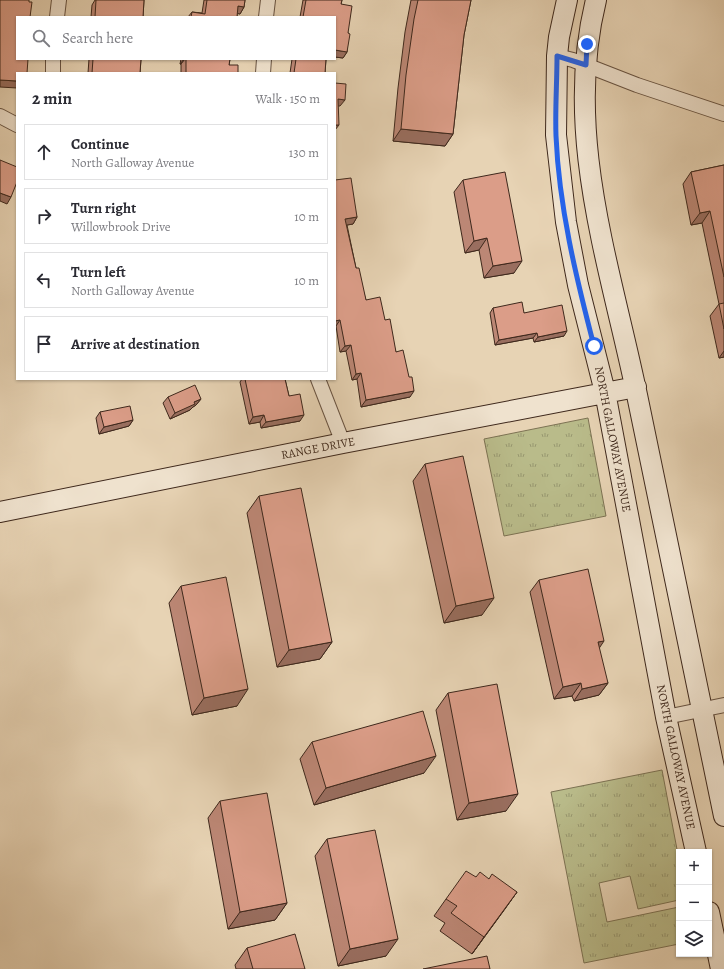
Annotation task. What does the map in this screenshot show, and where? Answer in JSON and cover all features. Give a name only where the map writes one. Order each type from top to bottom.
[{"type":"main road","name":"NORTH GALLOWAY AVENUE","points":[[567,0],[559,37],[557,56],[556,135],[566,222],[577,278],[605,392],[666,717],[695,849]]},
{"type":"main road","points":[[596,0],[587,44],[584,102],[587,148],[594,199],[600,234],[636,387],[724,816]]},
{"type":"main road","name":"RANGE DRIVE","points":[[0,512],[343,443],[636,387]]},
{"type":"main road","points":[[715,923],[721,969]]},
{"type":"street","points":[[57,16],[59,0]]},
{"type":"street","points":[[266,16],[268,0]]},
{"type":"street","points":[[557,56],[724,114]]},
{"type":"street","points":[[53,60],[53,72]]},
{"type":"street","points":[[263,72],[264,60]]},
{"type":"street","points":[[0,116],[16,124]]},
{"type":"street","points":[[318,380],[343,443]]},
{"type":"street","points":[[666,717],[724,705]]},
{"type":"green space","points":[[588,418],[606,516],[504,536],[484,439]]},
{"type":"green space","points":[[662,770],[677,849],[676,901],[638,909],[630,876],[599,883],[607,922],[676,908],[676,945],[584,963],[551,792]]},
{"type":"building","points":[[0,0],[29,0],[29,2],[32,2],[30,16],[16,16],[16,60],[28,60],[27,72],[16,72],[16,81],[0,80]]},
{"type":"building","points":[[96,0],[144,0],[143,16],[95,16]]},
{"type":"building","points":[[207,0],[245,0],[244,7],[238,6],[237,16],[191,16],[192,12],[205,14]]},
{"type":"building","points":[[306,0],[342,0],[341,4],[352,6],[347,52],[336,50],[336,16],[303,16]]},
{"type":"building","points":[[418,0],[471,0],[464,35],[453,134],[401,129],[406,75]]},
{"type":"building","points":[[93,60],[141,60],[140,72],[92,72]]},
{"type":"building","points":[[186,60],[230,60],[229,65],[238,65],[238,72],[186,72]]},
{"type":"building","points":[[296,60],[326,60],[325,72],[294,72]]},
{"type":"building","points":[[336,83],[346,84],[345,100],[338,99],[339,125],[336,125]]},
{"type":"building","points":[[0,160],[16,167],[16,184],[11,197],[0,193]]},
{"type":"building","points":[[724,165],[724,277],[710,211],[700,213],[691,172]]},
{"type":"building","points":[[505,172],[522,261],[493,266],[487,238],[474,241],[463,180]]},
{"type":"building","points":[[351,178],[357,217],[345,219],[356,268],[359,268],[366,300],[380,297],[385,320],[390,319],[396,352],[403,350],[409,377],[412,377],[414,391],[366,400],[361,373],[356,374],[351,345],[345,346],[340,320],[336,321],[336,180]]},
{"type":"building","points":[[522,302],[524,313],[562,305],[567,331],[538,337],[537,333],[499,340],[493,308]]},
{"type":"building","points":[[724,303],[724,329],[719,304]]},
{"type":"building","points":[[245,380],[285,380],[289,396],[300,394],[304,415],[266,422],[264,415],[253,417]]},
{"type":"building","points":[[195,385],[201,399],[194,402],[195,404],[175,413],[168,397]]},
{"type":"building","points":[[130,406],[133,420],[104,427],[100,412]]},
{"type":"building","points":[[463,456],[494,598],[456,606],[425,464]]},
{"type":"building","points":[[301,488],[332,642],[289,650],[259,496]]},
{"type":"building","points":[[588,569],[604,641],[598,642],[608,683],[582,689],[581,683],[563,687],[539,580]]},
{"type":"building","points":[[226,577],[248,689],[204,698],[181,586]]},
{"type":"building","points":[[497,684],[518,794],[469,803],[448,693]]},
{"type":"building","points":[[423,711],[436,756],[326,788],[312,742]]},
{"type":"building","points":[[267,793],[287,903],[240,912],[220,801]]},
{"type":"building","points":[[375,830],[398,939],[350,949],[327,839]]},
{"type":"building","points":[[466,871],[476,877],[480,872],[489,879],[492,874],[517,892],[484,937],[451,913],[457,906],[446,899]]},
{"type":"building","points":[[295,934],[305,969],[253,969],[247,948]]},
{"type":"building","points":[[487,956],[490,969],[423,969]]},
{"type":"route","points":[[587,44],[586,65],[557,56],[556,135],[560,182],[566,222],[577,278],[594,346]]}]
